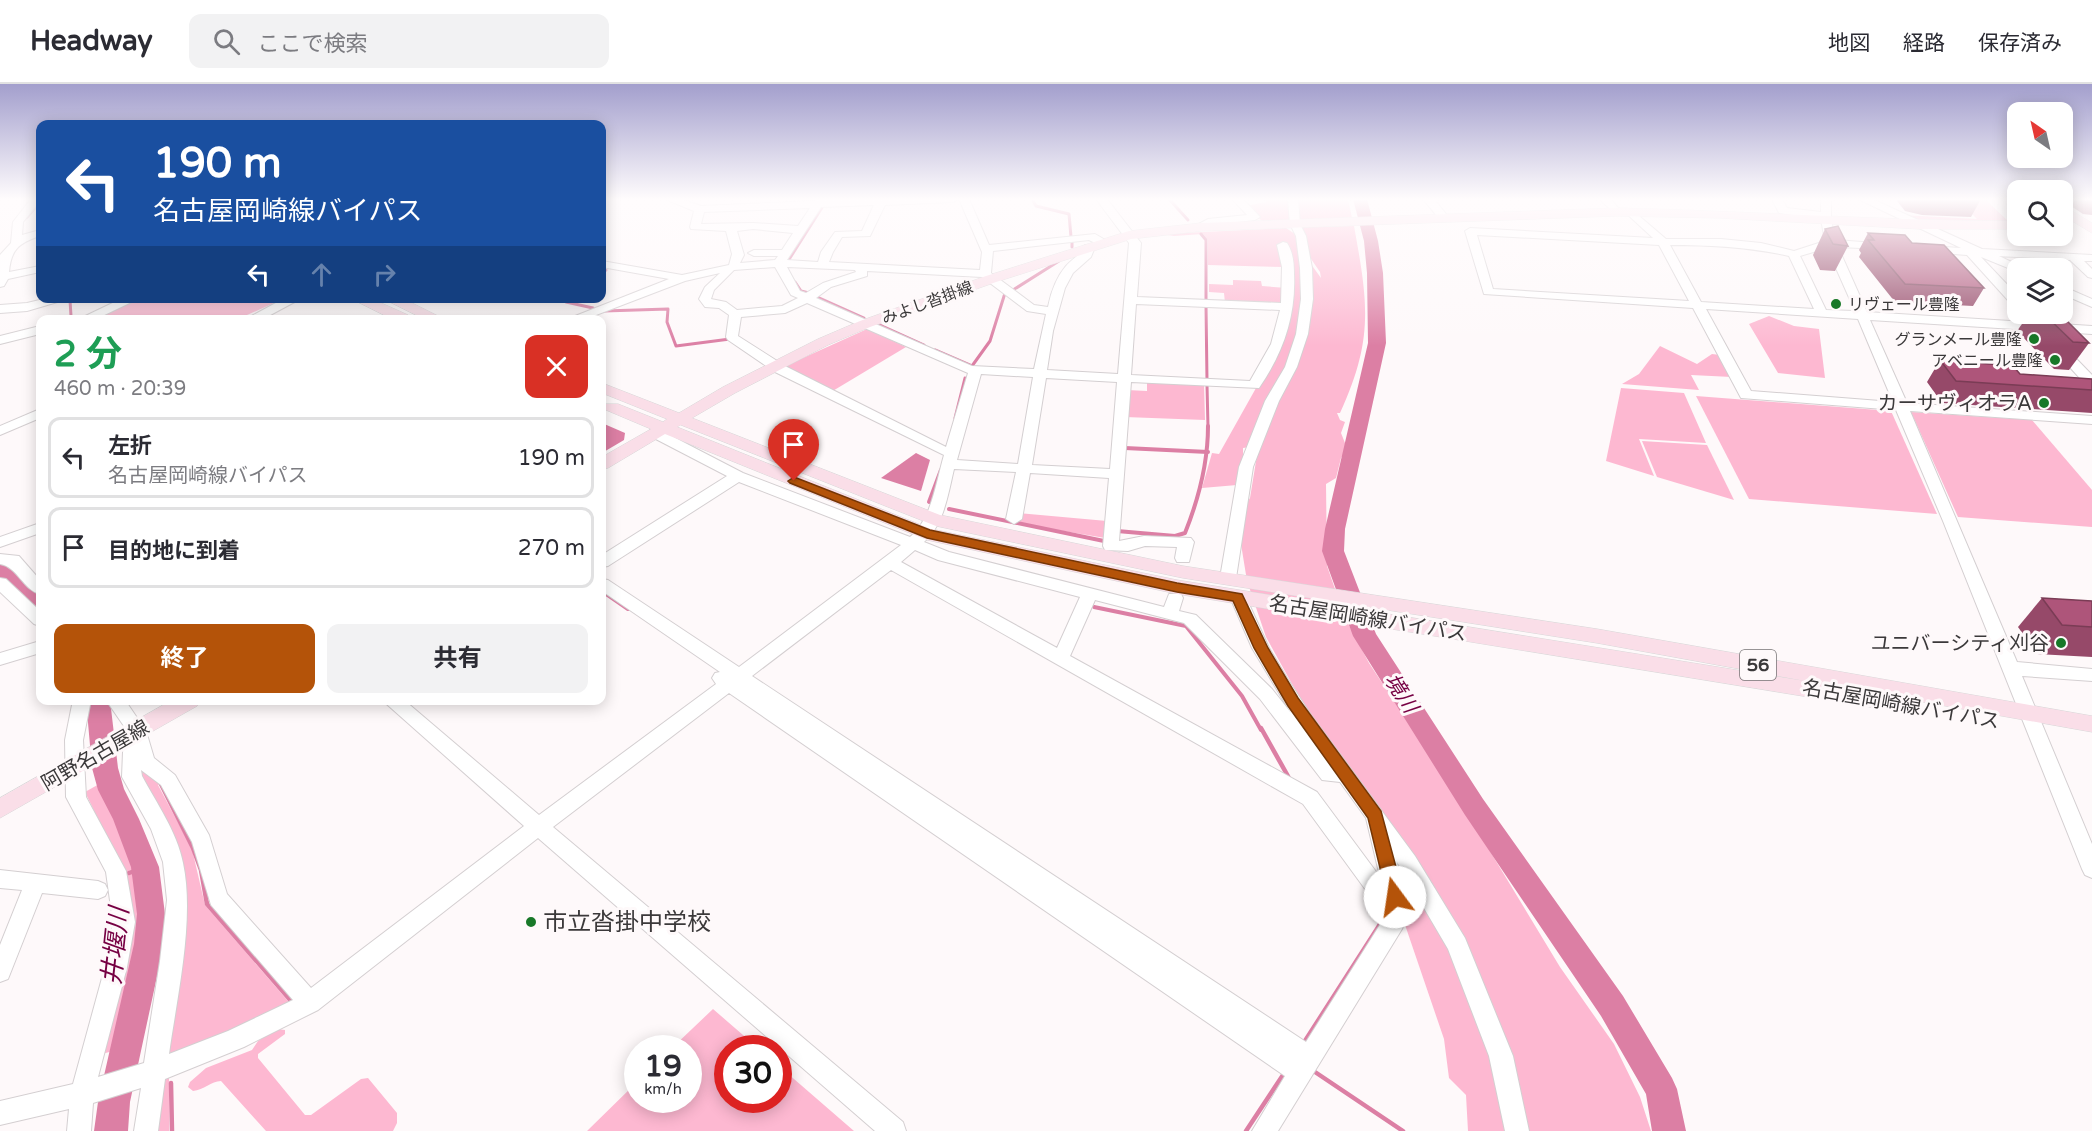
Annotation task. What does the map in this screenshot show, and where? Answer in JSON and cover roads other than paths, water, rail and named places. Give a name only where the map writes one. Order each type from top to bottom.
[{"type":"main road","name":"みよし沓掛線","points":[[666,427],[771,367],[865,324],[988,276],[1086,248]]},
{"type":"main road","points":[[368,303],[395,315]]},
{"type":"main road","points":[[400,303],[428,315]]},
{"type":"main road","points":[[606,390],[666,427]]},
{"type":"main road","points":[[606,404],[666,427]]},
{"type":"main road","name":"名古屋岡崎線バイパス","points":[[666,427],[923,532],[1177,587],[1488,618],[1597,636],[2031,720],[2092,737]]},
{"type":"main road","points":[[606,462],[666,427]]},
{"type":"main road","name":"名古屋岡崎線バイパス","points":[[923,532],[1228,578],[1246,593],[1503,639],[2031,720],[2092,724]]},
{"type":"main road","name":"阿野名古屋線","points":[[0,809],[181,705]]},
{"type":"street","points":[[736,248],[738,255],[731,268],[709,289],[705,299],[709,304],[722,305],[735,314],[785,309],[808,298],[827,285],[863,274],[859,267]]},
{"type":"street","points":[[584,315],[682,278],[782,258],[789,248]]},
{"type":"street","points":[[823,265],[830,248]]},
{"type":"street","points":[[988,276],[986,249],[995,248]]},
{"type":"street","points":[[1014,519],[1047,331],[1054,311],[1057,289],[1073,264],[1093,248]]},
{"type":"street","points":[[1135,248],[1112,546],[1128,546],[1144,541],[1185,542],[1183,558]]},
{"type":"street","points":[[782,258],[795,293],[975,371],[1254,385],[1276,346],[1288,307],[1285,248]]},
{"type":"street","points":[[1228,578],[1246,467],[1272,401],[1291,367],[1302,334],[1307,299],[1303,248]]},
{"type":"street","points":[[1475,248],[1488,292],[2092,330]]},
{"type":"street","points":[[1666,248],[1746,395],[2092,420]]},
{"type":"street","points":[[1767,248],[1794,254],[1815,248]]},
{"type":"street","points":[[1833,248],[1951,521],[2091,865]]},
{"type":"street","points":[[1919,248],[2092,258]]},
{"type":"street","points":[[1966,248],[2007,265]]},
{"type":"street","points":[[1975,252],[2007,291]]},
{"type":"street","points":[[2,253],[2,280],[36,270]]},
{"type":"street","points":[[754,253],[823,265],[988,276],[1030,308],[1054,311]]},
{"type":"street","points":[[1794,254],[1800,273],[1818,296],[1821,314]]},
{"type":"street","points":[[2073,257],[2092,275]]},
{"type":"street","points":[[606,265],[682,278]]},
{"type":"street","points":[[2073,294],[2092,303]]},
{"type":"street","points":[[2073,305],[2080,297]]},
{"type":"street","points":[[1131,300],[1288,307]]},
{"type":"street","points":[[0,309],[44,303]]},
{"type":"street","points":[[94,315],[122,303]]},
{"type":"street","points":[[260,315],[286,303]]},
{"type":"street","points":[[735,314],[732,337],[771,367],[940,456],[1024,469],[1118,474]]},
{"type":"street","points":[[2037,326],[2092,383]]},
{"type":"street","points":[[0,340],[36,331]]},
{"type":"street","points":[[0,1113],[42,1105],[154,1071],[268,1025],[310,1003],[540,825],[890,563],[923,532],[950,458],[975,371]]},
{"type":"street","points":[[0,425],[36,409]]},
{"type":"street","points":[[0,431],[36,415]]},
{"type":"street","points":[[666,427],[738,476],[923,532],[944,556],[1090,593],[1173,606],[1190,619],[1266,694],[1329,775],[1344,774]]},
{"type":"street","points":[[606,559],[738,476]]},
{"type":"street","points":[[36,529],[0,541],[1,560],[13,560],[36,585]]},
{"type":"street","points":[[890,563],[1310,798],[1393,911]]},
{"type":"street","points":[[0,583],[36,616]]},
{"type":"street","points":[[606,587],[734,680],[1304,1066]]},
{"type":"street","points":[[1061,658],[1090,593]]},
{"type":"street","points":[[1246,593],[1261,648],[1281,683],[1305,720],[1408,862],[1457,945],[1501,1056],[1517,1131]]},
{"type":"street","points":[[606,600],[734,680]]},
{"type":"street","points":[[0,659],[36,648]]},
{"type":"street","points":[[2009,668],[2092,675]]},
{"type":"street","points":[[79,1131],[85,1093],[116,966],[124,922],[116,871],[76,796],[77,765],[74,740],[81,705]]},
{"type":"street","points":[[118,705],[145,760],[150,768],[168,780],[202,841],[218,899],[310,1003]]},
{"type":"street","points":[[398,705],[894,1131]]},
{"type":"street","points":[[133,733],[132,777],[160,827],[170,853],[177,900],[146,1131]]},
{"type":"street","points":[[1263,1131],[1394,922],[1395,897],[1375,815]]},
{"type":"street","points":[[0,879],[98,890]]},
{"type":"street","points":[[0,972],[35,883]]},
{"type":"waterway","points":[[788,261],[796,248]]},
{"type":"waterway","points":[[1206,248],[1206,302]]},
{"type":"waterway","name":"境川","points":[[1372,248],[1377,343],[1335,529],[1333,551],[1365,636],[1474,807],[1612,1006],[1661,1089],[1669,1131]]},
{"type":"waterway","points":[[1013,290],[1059,261]]},
{"type":"waterway","points":[[795,282],[801,291],[809,293]]},
{"type":"waterway","points":[[935,350],[972,366],[990,341],[1005,293]]},
{"type":"waterway","points":[[815,296],[864,318]]},
{"type":"waterway","points":[[70,303],[71,315]]},
{"type":"waterway","points":[[570,303],[593,308]]},
{"type":"waterway","points":[[1206,305],[1207,381]]},
{"type":"waterway","points":[[604,311],[668,309],[667,322],[676,346],[730,339]]},
{"type":"waterway","points":[[880,325],[924,345]]},
{"type":"waterway","points":[[955,418],[965,378]]},
{"type":"waterway","points":[[1207,385],[1208,426]]},
{"type":"waterway","points":[[1206,452],[1208,426]]},
{"type":"waterway","points":[[1125,448],[1206,452]]},
{"type":"waterway","points":[[1117,531],[1175,536],[1185,533],[1202,480],[1206,452]]},
{"type":"waterway","points":[[929,502],[941,470]]},
{"type":"waterway","points":[[949,509],[1104,541]]},
{"type":"waterway","name":"井堰川","points":[[5,570],[36,599]]},
{"type":"waterway","points":[[606,594],[628,609]]},
{"type":"waterway","points":[[1094,607],[1186,626],[1242,696],[1261,730]]},
{"type":"waterway","name":"井堰川","points":[[99,705],[105,768],[111,790],[126,819],[145,867],[151,914],[149,944],[114,1102],[111,1131]]},
{"type":"waterway","points":[[1261,728],[1289,778]]},
{"type":"waterway","points":[[161,784],[193,848],[201,870],[207,904],[292,1002]]},
{"type":"waterway","points":[[129,873],[145,867]]},
{"type":"waterway","points":[[1303,1044],[1384,918],[1382,910]]},
{"type":"waterway","points":[[1246,1131],[1285,1072]]},
{"type":"waterway","points":[[1315,1072],[1403,1131]]},
{"type":"waterway","points":[[171,1083],[172,1131]]},
{"type":"place","name":"リヴェール豊隆","points":[[1836,304]]},
{"type":"place","name":"グランメール豊隆","points":[[2034,339]]},
{"type":"place","name":"アベニール豊隆","points":[[2055,360]]},
{"type":"place","name":"カーサヴィオラA","points":[[2044,403]]},
{"type":"place","name":"ユニバーシティ刈谷","points":[[2061,643]]},
{"type":"place","name":"市立沓掛中学校","points":[[531,922]]}]
